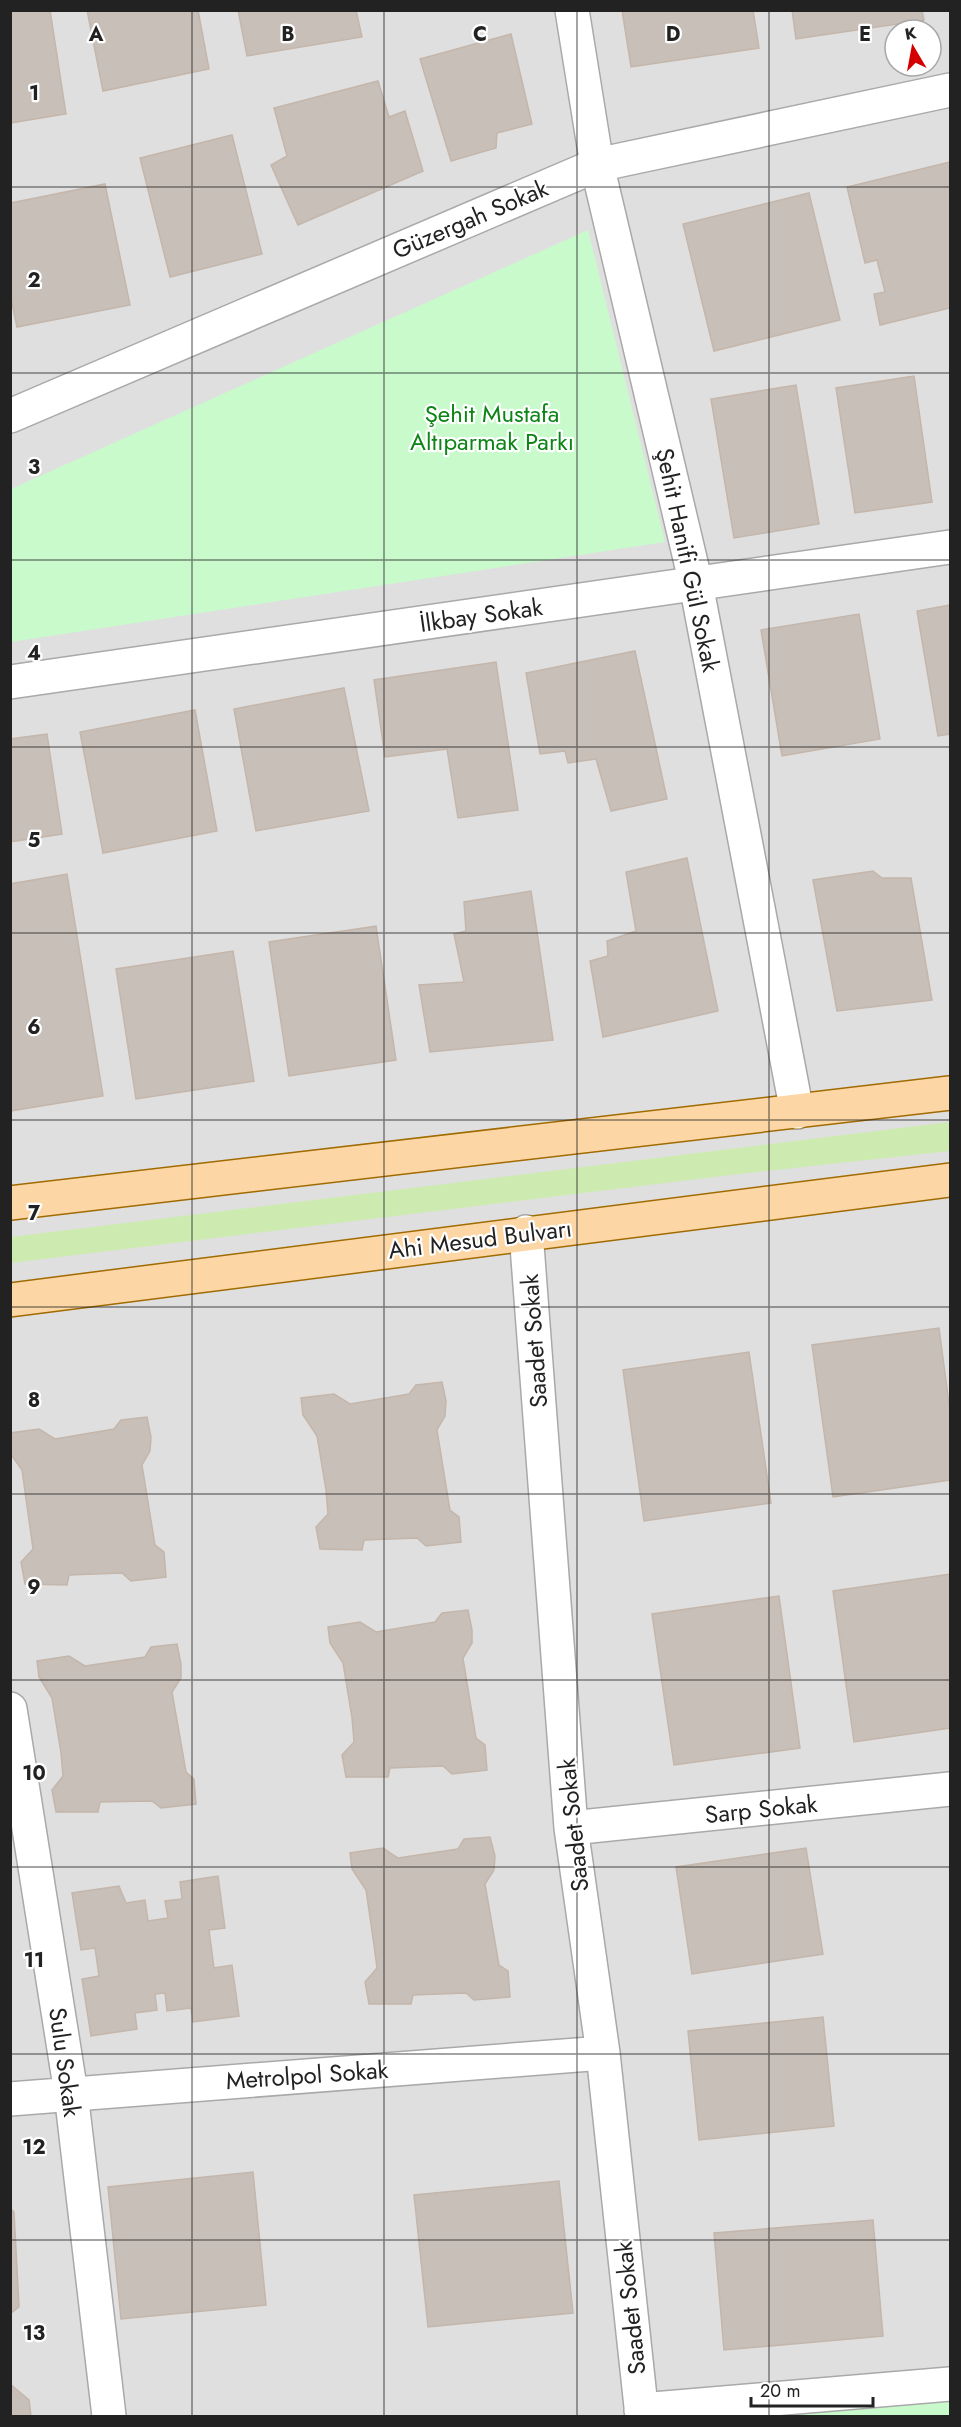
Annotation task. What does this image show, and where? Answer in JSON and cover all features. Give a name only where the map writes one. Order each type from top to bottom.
[{"type":"main road","points":[[10,1203],[951,1093]]},
{"type":"main road","name":"Ahi Mesud Bulvarı","points":[[10,1300],[526,1232],[951,1180]]},
{"type":"street","name":"Şehit Hanifi Gül Sokak","points":[[572,10],[597,165],[696,584],[797,1112]]},
{"type":"street","name":"Güzergah Sokak","points":[[10,416],[597,165],[951,90]]},
{"type":"street","name":"İlkbay Sokak","points":[[10,682],[951,547]]},
{"type":"street","name":"Saadet Sokak","points":[[526,1232],[571,1828],[603,2053],[641,2413]]},
{"type":"street","name":"Sulu Sokak","points":[[10,1709],[71,2093],[109,2416]]},
{"type":"street","name":"Sarp Sokak","points":[[571,1828],[951,1789]]},
{"type":"street","name":"Metrolpol Sokak","points":[[10,2099],[603,2053]]},
{"type":"street","points":[[641,2413],[951,2384]]},
{"type":"shaded area","points":[[11,11],[950,11],[950,2416],[11,2416]]},
{"type":"green space","name":"Şehit Mustafa Altıparmak Parkı","points":[[588,230],[665,542],[11,642],[11,489]]},
{"type":"green space","points":[[950,1122],[950,1151],[739,1174],[11,1263],[11,1237]]},
{"type":"green space","points":[[950,2401],[950,2416],[777,2416]]},
{"type":"building","points":[[10,10],[50,10],[66,114],[10,123]]},
{"type":"building","points":[[87,10],[198,10],[209,69],[103,91]]},
{"type":"building","points":[[238,10],[356,10],[362,37],[247,56]]},
{"type":"building","points":[[622,10],[753,10],[759,48],[631,67]]},
{"type":"building","points":[[792,10],[922,10],[924,18],[883,18],[883,26],[796,39]]},
{"type":"building","points":[[511,34],[532,124],[497,133],[496,148],[451,161],[420,59]]},
{"type":"building","points":[[378,81],[389,117],[405,111],[423,171],[298,225],[271,165],[287,156],[274,108]]},
{"type":"building","points":[[232,135],[262,254],[170,277],[140,158]]},
{"type":"building","points":[[950,162],[950,308],[880,325],[874,294],[885,292],[877,260],[865,263],[847,187]]},
{"type":"building","points":[[105,184],[130,305],[17,327],[10,294],[10,203]]},
{"type":"building","points":[[809,193],[840,320],[714,351],[683,224]]},
{"type":"building","points":[[914,376],[932,502],[855,513],[836,388]]},
{"type":"building","points":[[796,385],[819,524],[734,538],[711,399]]},
{"type":"building","points":[[950,605],[950,734],[938,736],[917,611]]},
{"type":"building","points":[[859,614],[880,739],[782,756],[761,630]]},
{"type":"building","points":[[635,651],[667,799],[611,811],[596,759],[568,763],[565,751],[540,754],[526,673]]},
{"type":"building","points":[[496,662],[518,810],[458,818],[447,749],[385,757],[374,680]]},
{"type":"building","points":[[344,688],[369,811],[256,831],[234,709]]},
{"type":"building","points":[[195,710],[217,831],[103,853],[80,732]]},
{"type":"building","points":[[47,734],[62,834],[10,842],[10,739]]},
{"type":"building","points":[[687,858],[718,1011],[603,1037],[590,961],[608,956],[607,941],[636,931],[626,872]]},
{"type":"building","points":[[873,871],[882,878],[911,878],[932,1000],[837,1011],[813,880]]},
{"type":"building","points":[[67,874],[103,1096],[10,1111],[10,884]]},
{"type":"building","points":[[531,891],[553,1040],[430,1052],[419,985],[464,982],[454,934],[466,931],[464,902]]},
{"type":"building","points":[[376,926],[396,1060],[289,1076],[269,942]]},
{"type":"building","points":[[233,951],[254,1081],[136,1099],[116,969]]},
{"type":"building","points":[[939,1328],[950,1411],[950,1480],[833,1497],[812,1345]]},
{"type":"building","points":[[749,1352],[771,1503],[644,1521],[623,1370]]},
{"type":"building","points":[[442,1382],[446,1401],[445,1416],[437,1430],[450,1510],[459,1517],[461,1542],[426,1546],[417,1538],[364,1540],[362,1550],[320,1549],[316,1527],[328,1514],[326,1490],[317,1436],[303,1415],[301,1398],[334,1394],[350,1404],[409,1394],[416,1385]]},
{"type":"building","points":[[147,1417],[151,1437],[150,1451],[142,1465],[155,1545],[164,1552],[166,1577],[131,1581],[122,1573],[69,1575],[67,1585],[25,1584],[21,1562],[33,1549],[22,1470],[10,1453],[10,1433],[39,1429],[55,1439],[114,1429],[121,1420]]},
{"type":"building","points":[[950,1574],[950,1728],[854,1742],[833,1591]]},
{"type":"building","points":[[779,1596],[800,1748],[674,1765],[652,1614]]},
{"type":"building","points":[[468,1610],[472,1643],[463,1658],[476,1738],[485,1745],[487,1770],[452,1774],[443,1766],[390,1768],[388,1777],[346,1777],[342,1755],[354,1742],[352,1718],[343,1663],[330,1643],[328,1627],[360,1622],[376,1632],[435,1622],[442,1613]]},
{"type":"building","points":[[177,1644],[181,1678],[172,1692],[186,1772],[194,1779],[196,1804],[161,1808],[152,1801],[100,1802],[98,1812],[56,1812],[52,1790],[63,1776],[61,1753],[52,1698],[39,1677],[37,1661],[69,1656],[85,1666],[145,1657],[151,1647]]},
{"type":"building","points":[[490,1837],[495,1856],[494,1870],[485,1884],[499,1965],[508,1971],[510,1997],[474,2000],[466,1993],[413,1995],[411,2004],[369,2004],[365,1982],[377,1968],[366,1890],[352,1869],[350,1853],[383,1848],[398,1858],[458,1849],[464,1839]]},
{"type":"building","points":[[806,1848],[823,1954],[692,1974],[676,1867]]},
{"type":"building","points":[[218,1876],[225,1928],[209,1930],[214,1968],[232,1965],[239,2016],[193,2022],[191,2008],[167,2011],[165,1993],[155,1994],[157,2010],[135,2013],[137,2029],[91,2036],[82,1979],[99,1976],[95,1948],[81,1950],[72,1893],[119,1886],[126,1903],[145,1900],[148,1921],[168,1918],[165,1901],[182,1899],[180,1882]]},
{"type":"building","points":[[823,2017],[834,2126],[699,2140],[688,2031]]},
{"type":"building","points":[[253,2172],[266,2305],[121,2319],[108,2187]]},
{"type":"building","points":[[559,2181],[573,2313],[428,2327],[414,2195]]},
{"type":"building","points":[[10,2208],[14,2212],[19,2307],[10,2314]]},
{"type":"building","points":[[873,2220],[883,2336],[724,2350],[714,2233]]},
{"type":"building","points":[[10,2384],[29,2400],[31,2416],[10,2416]]}]
